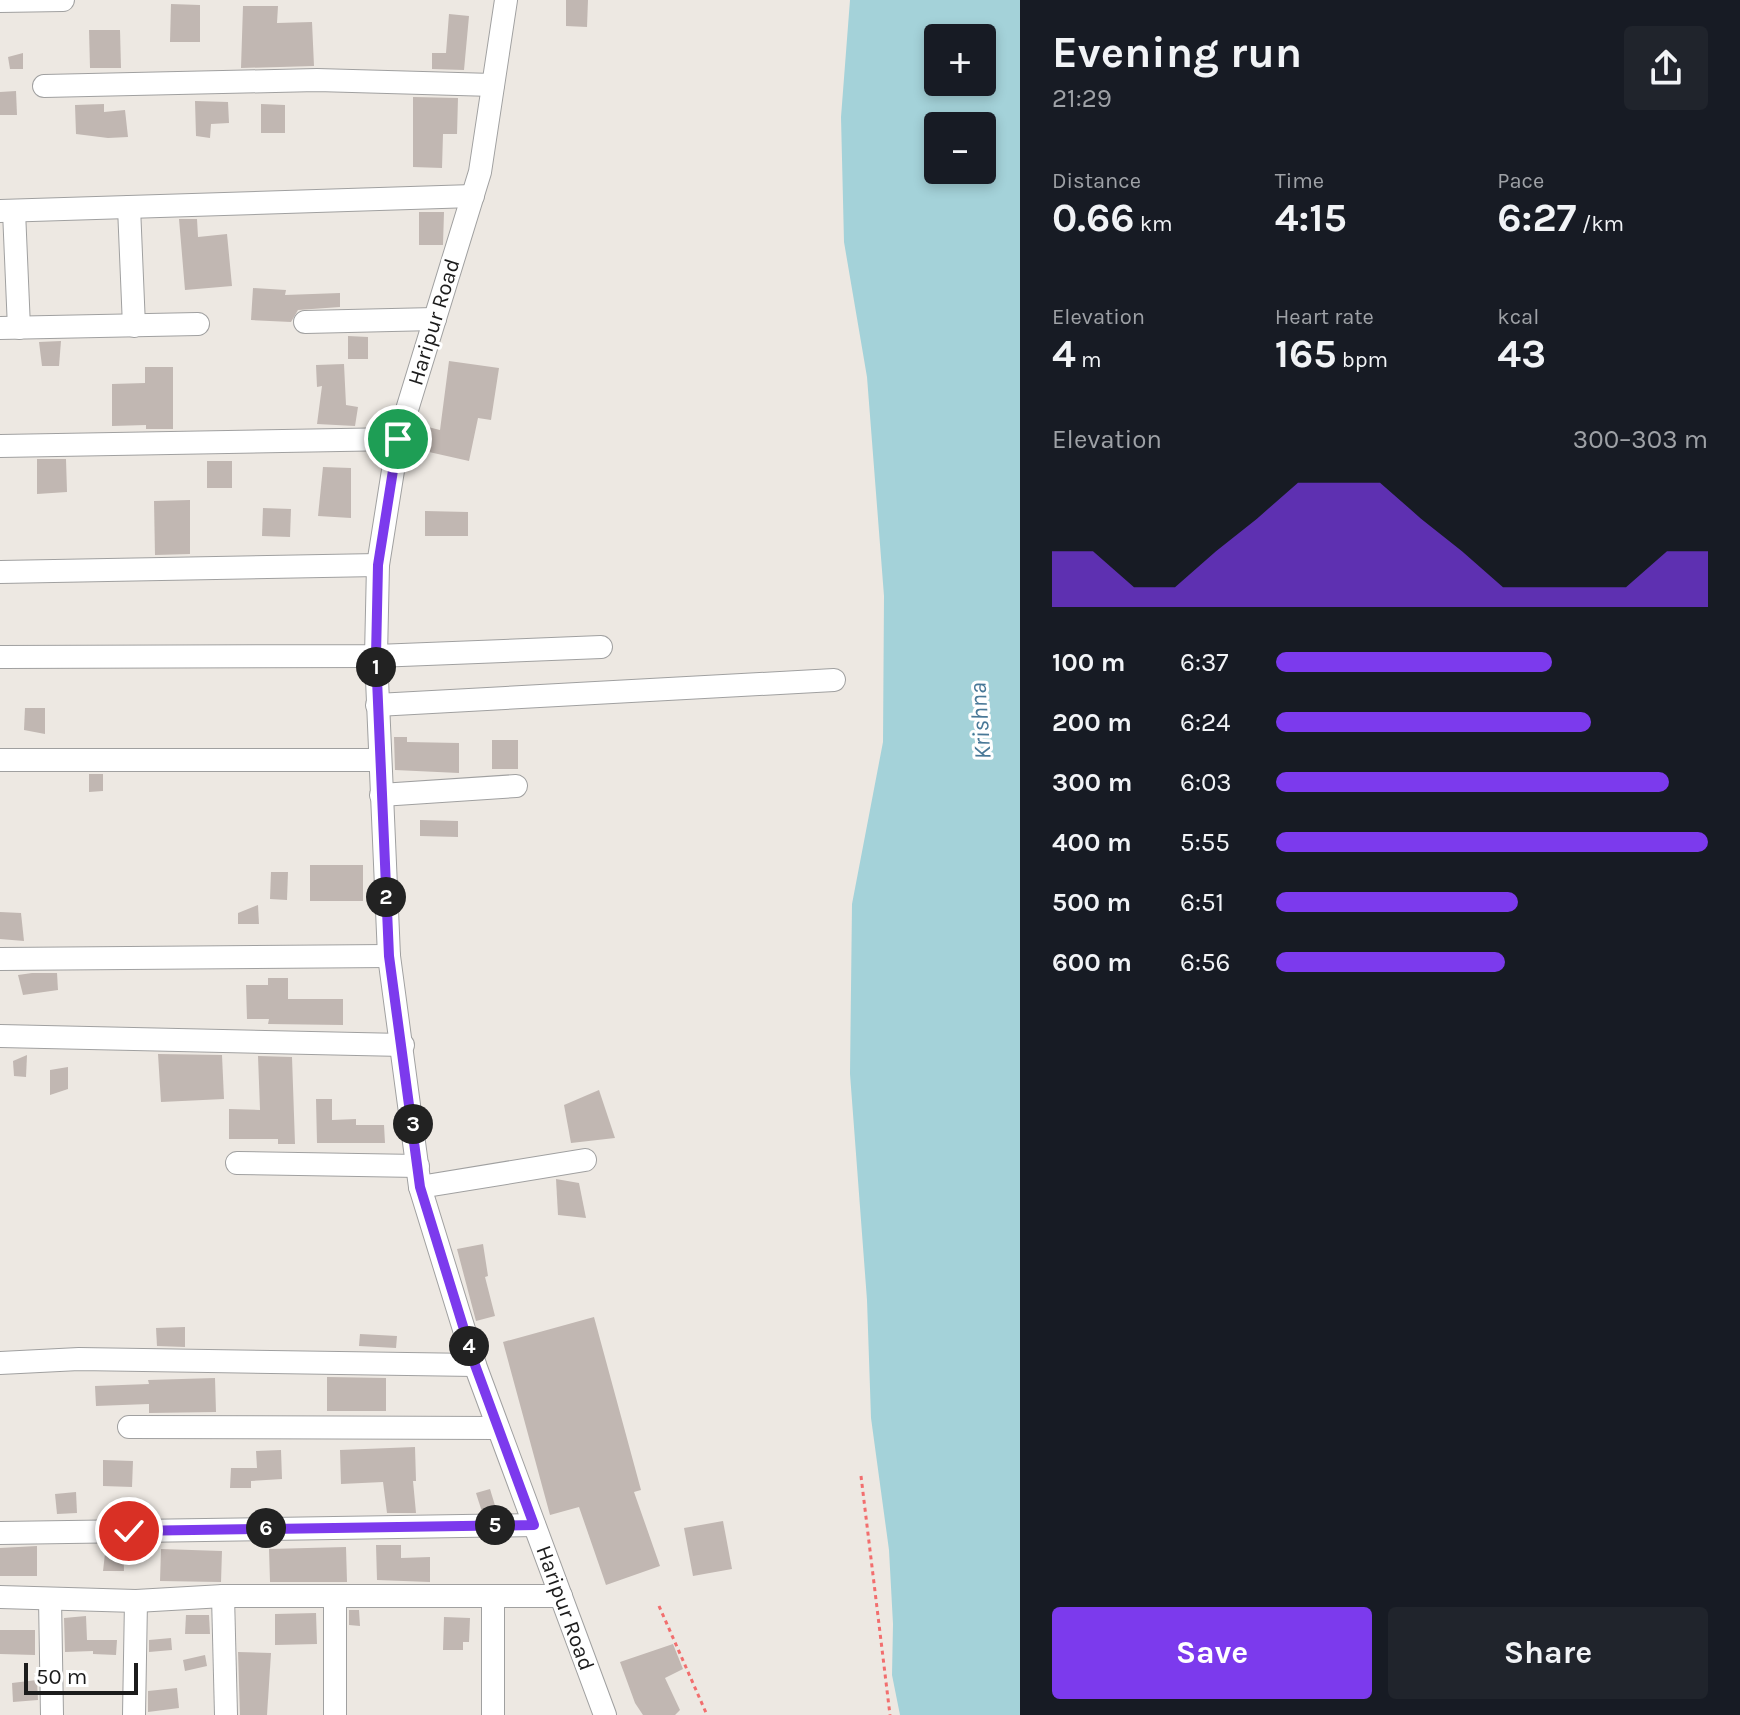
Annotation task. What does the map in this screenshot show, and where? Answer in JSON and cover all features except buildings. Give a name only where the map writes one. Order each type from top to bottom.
[{"type":"street","points":[[0,1],[63,0]]},
{"type":"street","name":"Haripur Road","points":[[506,0],[480,172],[398,439],[378,565],[377,705],[389,956],[419,1176],[475,1365],[605,1715]]},
{"type":"street","points":[[44,86],[317,80],[493,85]]},
{"type":"street","points":[[198,324],[10,328],[7,211],[473,196]]},
{"type":"street","points":[[129,207],[134,326]]},
{"type":"street","points":[[305,322],[435,319]]},
{"type":"street","points":[[0,446],[398,439]]},
{"type":"street","points":[[0,572],[378,565]]},
{"type":"street","points":[[0,657],[376,656],[601,647]]},
{"type":"street","points":[[377,705],[834,680]]},
{"type":"street","points":[[0,760],[379,760]]},
{"type":"street","points":[[381,795],[516,786]]},
{"type":"street","points":[[0,959],[389,956]]},
{"type":"street","points":[[0,1036],[403,1045]]},
{"type":"street","points":[[237,1163],[419,1176],[585,1160]]},
{"type":"street","points":[[0,1363],[79,1359],[475,1365]]},
{"type":"street","points":[[129,1427],[498,1428]]},
{"type":"street","points":[[0,1533],[534,1525]]},
{"type":"street","points":[[0,1597],[136,1601],[223,1596],[561,1596]]},
{"type":"street","points":[[223,1596],[226,1715]]},
{"type":"street","points":[[493,1596],[493,1715]]},
{"type":"street","points":[[335,1598],[335,1715]]},
{"type":"street","points":[[50,1599],[52,1715]]},
{"type":"street","points":[[134,1715],[136,1601]]},
{"type":"path","points":[[861,1476],[890,1715]]},
{"type":"path","points":[[659,1606],[707,1715]]},
{"type":"water","name":"Krishna","points":[[850,0],[1020,0],[1020,1715],[900,1715],[892,1675],[889,1550],[871,1418],[867,1300],[850,1074],[852,904],[883,742],[884,596],[867,377],[844,242],[841,117]]},
{"type":"route","points":[[129,1531],[534,1525],[475,1365],[420,1187],[389,956],[376,656],[378,565],[398,439]]}]
